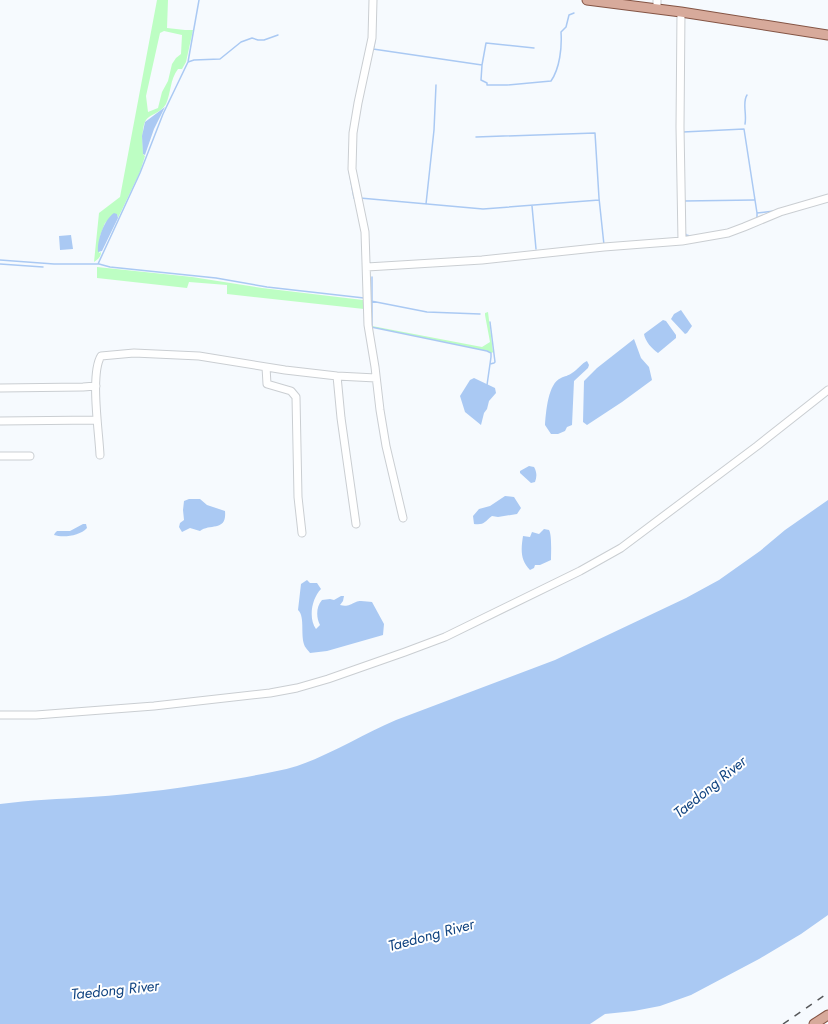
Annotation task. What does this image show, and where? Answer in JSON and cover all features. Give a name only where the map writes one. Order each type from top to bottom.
[{"type":"main road","points":[[587,0],[657,5],[681,12],[828,35]]},
{"type":"main road","points":[[814,1024],[828,1014]]},
{"type":"street","points":[[373,0],[372,38],[353,133],[351,158],[352,177],[365,232],[368,325],[380,410],[403,518]]},
{"type":"street","points":[[681,12],[680,127],[682,241]]},
{"type":"street","points":[[367,267],[482,260],[604,247],[682,241],[728,233],[780,212],[828,198]]},
{"type":"street","points":[[100,455],[96,386],[98,361],[101,356],[134,353],[200,356],[266,367],[337,376],[376,378]]},
{"type":"street","points":[[266,367],[266,384],[291,390],[296,397],[298,497],[302,533]]},
{"type":"street","points":[[337,376],[356,524]]},
{"type":"street","points":[[0,388],[96,386]]},
{"type":"street","points":[[0,715],[36,715],[154,706],[270,693],[297,688],[328,679],[438,639],[580,571],[621,548],[757,446],[828,390]]},
{"type":"street","points":[[0,421],[97,420]]},
{"type":"street","points":[[0,456],[30,456]]},
{"type":"green space","points":[[157,0],[168,0],[167,28],[193,30],[186,62],[182,69],[178,69],[175,73],[164,107],[148,118],[144,123],[143,154],[145,156],[140,172],[118,218],[117,214],[105,223],[100,236],[99,253],[101,252],[98,259],[94,262],[99,213],[120,197]],"holes":[[[164,31],[182,35],[181,54],[172,64],[168,81],[162,92],[158,108],[148,112],[146,96],[160,33]]]},
{"type":"green space","points":[[97,267],[192,277],[262,288],[363,300],[365,301],[364,309],[227,294],[227,285],[189,282],[187,288],[97,278]]},
{"type":"green space","points":[[488,312],[492,353],[372,327],[482,347],[490,342],[485,315],[485,313]]},
{"type":"water","points":[[165,107],[154,129],[145,155],[143,154],[142,136],[145,122]]},
{"type":"water","points":[[114,213],[117,214],[118,218],[102,251],[98,252],[104,225]]},
{"type":"water","points":[[71,235],[73,249],[60,250],[59,236]]},
{"type":"water","points":[[681,310],[692,326],[685,334],[671,319],[674,314]]},
{"type":"water","points":[[663,320],[666,321],[676,335],[676,338],[658,353],[649,345],[644,334]]},
{"type":"water","points":[[634,339],[641,358],[649,367],[652,380],[587,425],[583,422],[584,381],[597,368]]},
{"type":"water","points":[[587,361],[589,365],[588,368],[574,381],[572,425],[567,427],[565,431],[558,434],[551,434],[545,425],[550,392],[557,381],[571,374]]},
{"type":"water","points":[[474,378],[495,388],[496,393],[489,401],[481,425],[465,412],[460,396],[470,380]]},
{"type":"water","points":[[529,466],[534,467],[536,473],[535,482],[531,483],[520,473],[520,471]]},
{"type":"water","points":[[505,496],[514,497],[521,508],[517,514],[498,517],[492,516],[482,523],[474,524],[473,516],[479,509],[490,506]]},
{"type":"water","points":[[189,499],[200,499],[207,505],[225,511],[225,518],[223,522],[217,526],[200,531],[190,528],[182,532],[179,527],[180,523],[184,520],[184,501]]},
{"type":"water","name":"Taedong River","points":[[828,500],[828,915],[801,934],[759,959],[691,995],[660,1006],[634,1011],[605,1014],[590,1024],[0,1024],[0,804],[109,796],[163,790],[235,779],[297,766],[323,756],[396,720],[555,660],[686,598],[719,580],[760,551],[785,530]]},
{"type":"water","points":[[83,524],[86,524],[87,528],[76,535],[54,535],[57,531],[70,531]]},
{"type":"water","points":[[544,529],[549,530],[550,532],[551,560],[540,565],[535,565],[534,568],[530,570],[524,562],[522,554],[523,536],[530,537],[532,532],[539,534]]},
{"type":"water","points":[[307,580],[310,583],[317,583],[321,589],[315,598],[312,608],[312,619],[316,629],[320,625],[317,612],[322,600],[334,600],[344,596],[340,605],[346,606],[358,601],[372,602],[384,624],[383,635],[327,651],[310,653],[304,644],[302,618],[298,610],[301,584]]},
{"type":"waterway","points":[[0,260],[54,264],[98,264],[140,173],[163,114],[188,62],[199,0]]},
{"type":"waterway","points":[[482,65],[481,80],[487,83],[487,85],[507,85],[551,81],[560,57],[561,32],[566,27],[569,15],[574,13]]},
{"type":"waterway","points":[[188,62],[194,60],[220,59],[241,42],[252,38],[264,40],[278,35]]},
{"type":"waterway","points":[[374,47],[375,39]]},
{"type":"waterway","points":[[373,49],[482,65],[486,43],[534,48]]},
{"type":"waterway","points":[[426,204],[434,130],[436,85]]},
{"type":"waterway","points":[[745,124],[745,101],[747,95]]},
{"type":"waterway","points":[[744,129],[757,218],[743,225],[710,234],[700,236],[686,235],[683,228],[683,132],[744,129]]},
{"type":"waterway","points":[[476,137],[595,133],[599,198],[604,245]]},
{"type":"waterway","points":[[349,170],[354,198]]},
{"type":"waterway","points":[[360,198],[483,209],[599,200]]},
{"type":"waterway","points":[[684,201],[754,200]]},
{"type":"waterway","points":[[532,206],[536,249]]},
{"type":"waterway","points":[[757,213],[774,211]]},
{"type":"waterway","points":[[0,264],[43,267]]},
{"type":"waterway","points":[[99,264],[110,267],[216,278],[267,287],[364,298]]},
{"type":"waterway","points":[[372,277],[372,327]]},
{"type":"waterway","points":[[371,301],[427,312],[480,314]]},
{"type":"waterway","points":[[490,322],[495,362],[490,364]]},
{"type":"waterway","points":[[371,327],[487,351],[491,353],[487,385]]},
{"type":"railway","points":[[783,1024],[828,993]]}]
